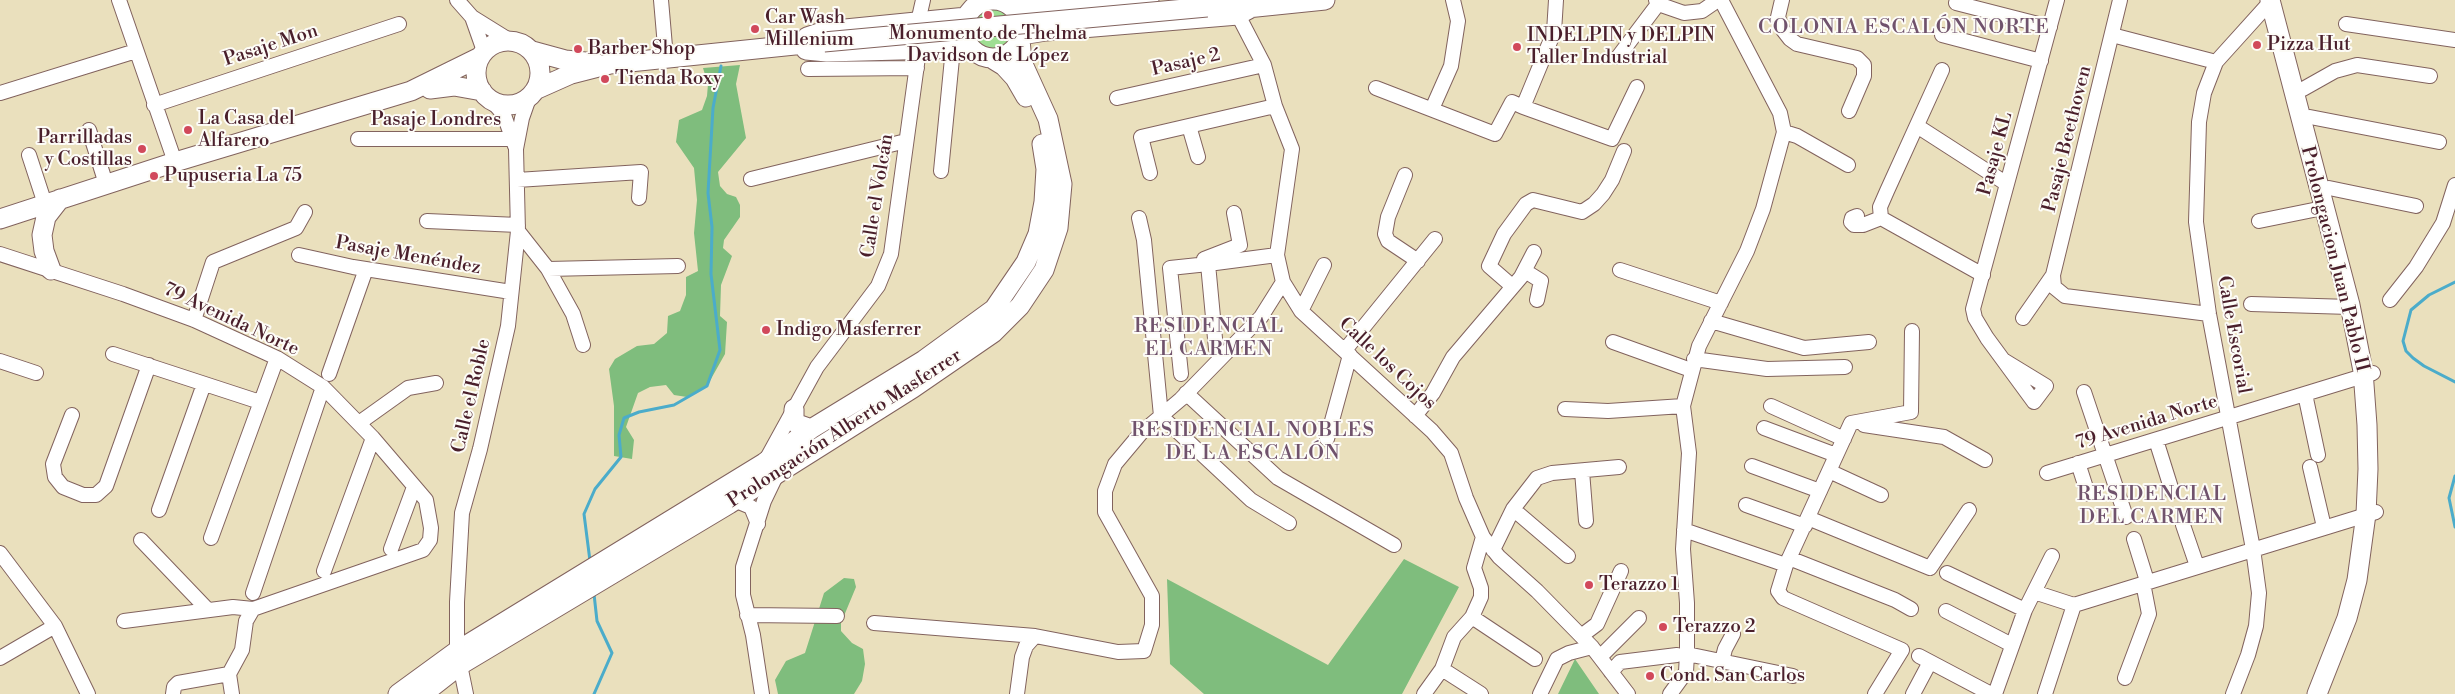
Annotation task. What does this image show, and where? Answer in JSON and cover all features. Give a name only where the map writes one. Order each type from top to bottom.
[{"type":"main road","points":[[778,46],[825,31],[918,22],[969,9],[985,1],[1078,7],[1149,0]]},
{"type":"main road","points":[[0,220],[175,162],[411,91],[454,86],[510,105],[571,74],[610,64],[778,46],[1325,0]]},
{"type":"main road","name":"Prolongacion Juan Pablo II","points":[[2273,0],[2310,85],[2310,117],[2365,322],[2368,375]]},
{"type":"main road","name":"Prolongacion Juan Pablo II","points":[[2273,0],[2323,208],[2368,375],[2377,428],[2363,603],[2330,694]]},
{"type":"main road","points":[[778,46],[918,59],[962,48],[991,58],[1005,55],[1012,51],[1020,37],[1020,21],[1003,2]]},
{"type":"main road","points":[[1020,37],[1062,29],[1227,8]]},
{"type":"main road","points":[[962,48],[969,9]]},
{"type":"main road","name":"Prolongación Alberto Masferrer","points":[[398,694],[772,468],[913,388],[993,333],[1020,306],[1044,270],[1058,228],[1062,184],[1048,119],[1022,62],[1020,37]]},
{"type":"main road","points":[[411,91],[482,54],[493,44],[509,40],[532,51],[565,60],[610,64]]},
{"type":"main road","points":[[532,51],[540,70],[532,94]]},
{"type":"main road","points":[[482,54],[476,74],[486,96]]},
{"type":"main road","name":"Prolongación Alberto Masferrer","points":[[423,694],[458,658],[731,502],[772,468],[810,429],[924,360],[994,309],[1026,262],[1038,234],[1044,202],[1046,169],[1041,133],[1029,103],[1015,78],[1004,66],[991,58]]},
{"type":"main road","points":[[51,270],[44,251],[42,235],[46,217],[53,202]]},
{"type":"main road","points":[[794,409],[794,419],[797,424],[810,429]]},
{"type":"main road","name":"Prolongacion Juan Pablo II","points":[[2318,694],[2350,610],[2371,513]]},
{"type":"street","points":[[119,0],[175,162]]},
{"type":"street","points":[[457,0],[472,17],[509,40]]},
{"type":"street","points":[[661,0],[666,58]]},
{"type":"street","points":[[918,22],[923,0]]},
{"type":"street","points":[[1432,109],[1451,66],[1458,21],[1453,0]]},
{"type":"street","points":[[1523,107],[1554,32],[1556,0]]},
{"type":"street","points":[[1618,57],[1657,2],[1684,13],[1702,11],[1720,0],[1780,112],[1784,132],[1763,208],[1747,250],[1711,321],[1693,365],[1683,406],[1689,454],[1684,530],[1682,655],[1686,672],[1670,694]]},
{"type":"street","points":[[1782,0],[1778,17],[1783,30],[1790,39],[1797,44],[1856,58],[1864,65],[1864,76],[1849,111]]},
{"type":"street","name":"Pasaje KL","points":[[2005,361],[1991,344],[1975,318],[1973,309],[2058,0]]},
{"type":"street","name":"Pasaje Beethoven","points":[[2053,281],[2120,0]]},
{"type":"street","name":"Calle Escorial","points":[[2233,694],[2248,655],[2256,626],[2259,593],[2254,549],[2209,314],[2196,222],[2199,122],[2204,93],[2216,62],[2273,0]]},
{"type":"street","points":[[1956,3],[2050,27]]},
{"type":"street","name":"Calle los Cojos","points":[[1227,8],[1264,65],[1276,106],[1292,149],[1277,255],[1282,282],[1302,311],[1416,416],[1451,453],[1466,498],[1483,537],[1493,550],[1596,652],[1628,694]]},
{"type":"street","points":[[472,17],[482,54]]},
{"type":"street","name":"Pasaje Mon","points":[[154,105],[399,24]]},
{"type":"street","points":[[2346,24],[2455,40]]},
{"type":"street","points":[[1942,35],[2041,62]]},
{"type":"street","points":[[2112,35],[2216,62]]},
{"type":"street","points":[[940,172],[962,48]]},
{"type":"street","points":[[0,93],[136,51]]},
{"type":"street","points":[[808,68],[918,59]]},
{"type":"street","name":"Calle el Volcán","points":[[762,694],[753,635],[743,595],[743,567],[758,524],[772,468],[794,409],[817,367],[878,286],[891,254],[918,59]]},
{"type":"street","name":"Pasaje 2","points":[[1117,98],[1264,65]]},
{"type":"street","points":[[2310,85],[2342,68],[2357,65],[2430,76]]},
{"type":"street","points":[[1880,218],[1880,207],[1942,70]]},
{"type":"street","points":[[1376,88],[1495,134],[1512,102],[1612,139],[1637,87]]},
{"type":"street","name":"Calle el Roble","points":[[515,144],[522,118],[532,94]]},
{"type":"street","name":"Calle el Roble","points":[[466,694],[458,658],[456,602],[462,513],[480,449],[506,335],[518,228],[515,144],[504,115],[486,96]]},
{"type":"street","points":[[1150,172],[1141,137],[1276,106]]},
{"type":"street","points":[[2310,117],[2439,142]]},
{"type":"street","points":[[1189,126],[1198,157]]},
{"type":"street","points":[[1917,126],[2007,184]]},
{"type":"street","points":[[89,130],[106,184]]},
{"type":"street","points":[[1784,132],[1798,136],[1848,165]]},
{"type":"street","name":"Pasaje Londres","points":[[358,139],[515,144]]},
{"type":"street","points":[[751,179],[906,141]]},
{"type":"street","points":[[1512,286],[1489,266],[1504,234],[1526,204],[1533,200],[1582,212],[1594,204],[1603,194],[1612,180],[1624,151]]},
{"type":"street","points":[[29,155],[53,202]]},
{"type":"street","points":[[517,180],[641,172],[639,198]]},
{"type":"street","points":[[1405,175],[1388,217],[1385,234],[1388,241],[1418,261]]},
{"type":"street","points":[[2390,300],[2416,267],[2443,223],[2455,185]]},
{"type":"street","points":[[2330,188],[2416,206]]},
{"type":"street","points":[[2259,221],[2323,208]]},
{"type":"street","points":[[194,320],[213,262],[296,228],[304,212]]},
{"type":"street","points":[[1205,261],[1240,245],[1234,213]]},
{"type":"street","points":[[1857,216],[1852,218],[1851,222],[1854,225],[1863,225],[1880,218]]},
{"type":"street","points":[[1139,218],[1144,240],[1161,416],[1251,500],[1289,523]]},
{"type":"street","points":[[1880,218],[1983,275]]},
{"type":"street","points":[[427,221],[518,228],[548,269],[573,314],[583,345]]},
{"type":"street","points":[[1327,439],[1344,377],[1347,353],[1435,240]]},
{"type":"street","points":[[1416,416],[1433,393],[1453,357],[1526,271],[1534,252]]},
{"type":"street","name":"79 Avenida Norte","points":[[0,254],[124,294],[194,320],[277,358],[323,388],[374,438],[426,500],[431,528],[430,540],[423,550],[253,609]]},
{"type":"street","name":"Pasaje Menéndez","points":[[299,255],[366,269],[511,292]]},
{"type":"street","points":[[1181,374],[1170,268],[1205,261],[1277,255]]},
{"type":"street","points":[[1205,261],[1216,349]]},
{"type":"street","points":[[1302,311],[1324,265]]},
{"type":"street","points":[[548,269],[678,266]]},
{"type":"street","points":[[330,374],[366,269]]},
{"type":"street","points":[[1620,270],[1721,303]]},
{"type":"street","points":[[1526,271],[1541,281],[1537,300]]},
{"type":"street","points":[[2023,318],[2053,281],[2065,296],[2209,314]]},
{"type":"street","points":[[874,623],[1035,636],[1118,652],[1144,651],[1152,625],[1152,596],[1105,512],[1105,491],[1115,464],[1141,433],[1186,393],[1261,317],[1282,282]]},
{"type":"street","points":[[2251,304],[2350,307]]},
{"type":"street","points":[[1711,321],[1804,348],[1869,342]]},
{"type":"street","points":[[1850,423],[1911,412],[1912,331]]},
{"type":"street","points":[[1613,342],[1693,365],[1767,368],[1845,367]]},
{"type":"street","points":[[113,354],[260,402]]},
{"type":"street","points":[[211,538],[277,358]]},
{"type":"street","points":[[0,361],[36,373]]},
{"type":"street","points":[[72,415],[54,464],[55,478],[63,487],[83,495],[96,495],[106,486],[149,365]]},
{"type":"street","name":"79 Avenida Norte","points":[[2047,473],[2368,375]]},
{"type":"street","points":[[359,423],[408,388],[436,383]]},
{"type":"street","points":[[159,510],[204,384]]},
{"type":"street","points":[[254,593],[323,388]]},
{"type":"street","points":[[2084,392],[2126,517]]},
{"type":"street","points":[[1186,393],[1278,478],[1394,545]]},
{"type":"street","points":[[2305,394],[2318,455]]},
{"type":"street","points":[[1565,409],[1608,411],[1683,406]]},
{"type":"street","points":[[1771,406],[1844,439]]},
{"type":"street","points":[[1850,423],[1788,561],[1778,591],[1783,598],[1902,650],[1875,694]]},
{"type":"street","points":[[1850,423],[1944,437],[1986,460]]},
{"type":"street","points":[[1764,428],[1836,455]]},
{"type":"street","points":[[324,571],[374,438]]},
{"type":"street","points":[[2156,440],[2172,490]]},
{"type":"street","points":[[2078,463],[2088,494]]},
{"type":"street","points":[[1752,466],[1820,491]]},
{"type":"street","points":[[2310,467],[2324,527]]},
{"type":"street","points":[[1493,550],[1513,509],[1537,478],[1552,473],[1618,468]]},
{"type":"street","points":[[1582,471],[1586,521]]},
{"type":"street","points":[[1829,471],[1881,495]]},
{"type":"street","points":[[391,549],[414,487]]},
{"type":"street","points":[[731,502],[739,502],[751,507],[758,524]]},
{"type":"street","points":[[1746,505],[1807,522],[1930,568],[1969,510]]},
{"type":"street","points":[[1513,509],[1568,556]]},
{"type":"street","points":[[2034,592],[2074,605],[2371,513]]},
{"type":"street","points":[[2182,525],[2197,566]]},
{"type":"street","points":[[1684,530],[1788,561],[1895,600],[1911,609]]},
{"type":"street","points":[[1424,694],[1442,670],[1454,637],[1472,617],[1480,597],[1481,588],[1474,568],[1483,537]]},
{"type":"street","points":[[141,540],[208,610]]},
{"type":"street","points":[[2125,678],[2149,614],[2145,582],[2134,540]]},
{"type":"street","points":[[1996,694],[2025,610],[2052,556]]},
{"type":"street","points":[[2,560],[55,626],[88,694]]},
{"type":"street","points":[[1581,636],[1597,624],[1622,571]]},
{"type":"street","points":[[1947,573],[2025,610]]},
{"type":"street","points":[[2045,694],[2074,605]]},
{"type":"street","points":[[124,621],[233,607],[253,609],[246,621],[242,650],[229,674],[232,694]]},
{"type":"street","points":[[1946,611],[2012,645]]},
{"type":"street","points":[[747,615],[837,616]]},
{"type":"street","points":[[1472,617],[1535,659]]},
{"type":"street","points":[[1540,694],[1557,659],[1569,653],[1596,652],[1639,618]]},
{"type":"street","points":[[0,658],[55,626]]},
{"type":"street","points":[[1722,661],[1724,649],[1733,634]]},
{"type":"street","points":[[1017,694],[1022,657],[1026,646],[1035,636]]},
{"type":"street","points":[[1611,672],[1620,662],[1682,655],[1722,661],[1793,676]]},
{"type":"street","points":[[1913,694],[1924,659],[1991,694]]},
{"type":"street","points":[[1442,670],[1481,694]]},
{"type":"street","points":[[173,694],[174,687],[178,683],[229,674]]},
{"type":"green space","points":[[993,5],[1006,9],[1012,15],[1016,28],[1012,41],[1006,47],[993,51],[980,47],[974,41],[970,28],[974,15],[980,9]]},
{"type":"green space","points":[[740,65],[736,84],[746,138],[718,172],[720,186],[727,194],[736,197],[740,205],[740,217],[724,240],[723,248],[732,256],[721,285],[720,316],[727,322],[725,354],[707,386],[687,397],[674,395],[666,385],[650,387],[638,393],[626,427],[634,440],[632,459],[614,456],[614,406],[609,369],[615,359],[637,346],[654,344],[667,333],[668,316],[680,311],[686,295],[686,277],[698,271],[694,233],[697,200],[694,168],[676,142],[679,120],[702,110],[707,96],[708,84],[703,68]]},
{"type":"green space","points":[[1404,559],[1459,587],[1402,694],[1204,694],[1170,664],[1167,579],[1328,665]]},
{"type":"green space","points":[[844,578],[854,579],[856,587],[841,623],[841,631],[852,643],[863,649],[865,664],[862,681],[854,694],[778,694],[775,680],[786,661],[805,653],[824,593]]},
{"type":"green space","points":[[1575,659],[1599,694],[1558,694]]},
{"type":"waterway","points":[[590,561],[584,514],[595,489],[621,457],[619,435],[624,418],[639,412],[674,405],[707,386],[720,350],[711,274],[712,227],[708,193],[713,108],[721,66]]},
{"type":"waterway","points":[[2455,282],[2429,295],[2411,310],[2403,341],[2406,351],[2413,358],[2455,382]]},
{"type":"waterway","points":[[2455,476],[2449,498],[2455,527]]},
{"type":"waterway","points":[[594,594],[597,621],[612,653],[594,694]]},
{"type":"place","name":"Monumento de Thelma Davidson de López","points":[[988,15]]},
{"type":"place","name":"Car Wash Millenium","points":[[755,29]]},
{"type":"place","name":"Pizza Hut","points":[[2257,45]]},
{"type":"place","name":"INDELPIN y DELPIN Taller Industrial","points":[[1517,47]]},
{"type":"place","name":"Barber Shop","points":[[578,49]]},
{"type":"place","name":"Tienda Roxy","points":[[605,79]]},
{"type":"place","name":"La Casa del Alfarero","points":[[188,130]]},
{"type":"place","name":"Parrilladas y Costillas","points":[[142,149]]},
{"type":"place","name":"Pupuseria La 75","points":[[154,176]]},
{"type":"place","name":"Indigo Masferrer","points":[[766,330]]},
{"type":"place","name":"Terazzo 1","points":[[1589,585]]},
{"type":"place","name":"Terazzo 2","points":[[1663,627]]},
{"type":"place","name":"Cond. San Carlos","points":[[1650,676]]},
{"type":"district","name":"COLONIA ESCALÓN NORTE","points":[[1904,28]]},
{"type":"district","name":"RESIDENCIAL EL CARMEN","points":[[1209,338]]},
{"type":"district","name":"RESIDENCIAL NOBLES DE LA ESCALÓN","points":[[1253,442]]},
{"type":"district","name":"RESIDENCIAL DEL CARMEN","points":[[2152,506]]}]
